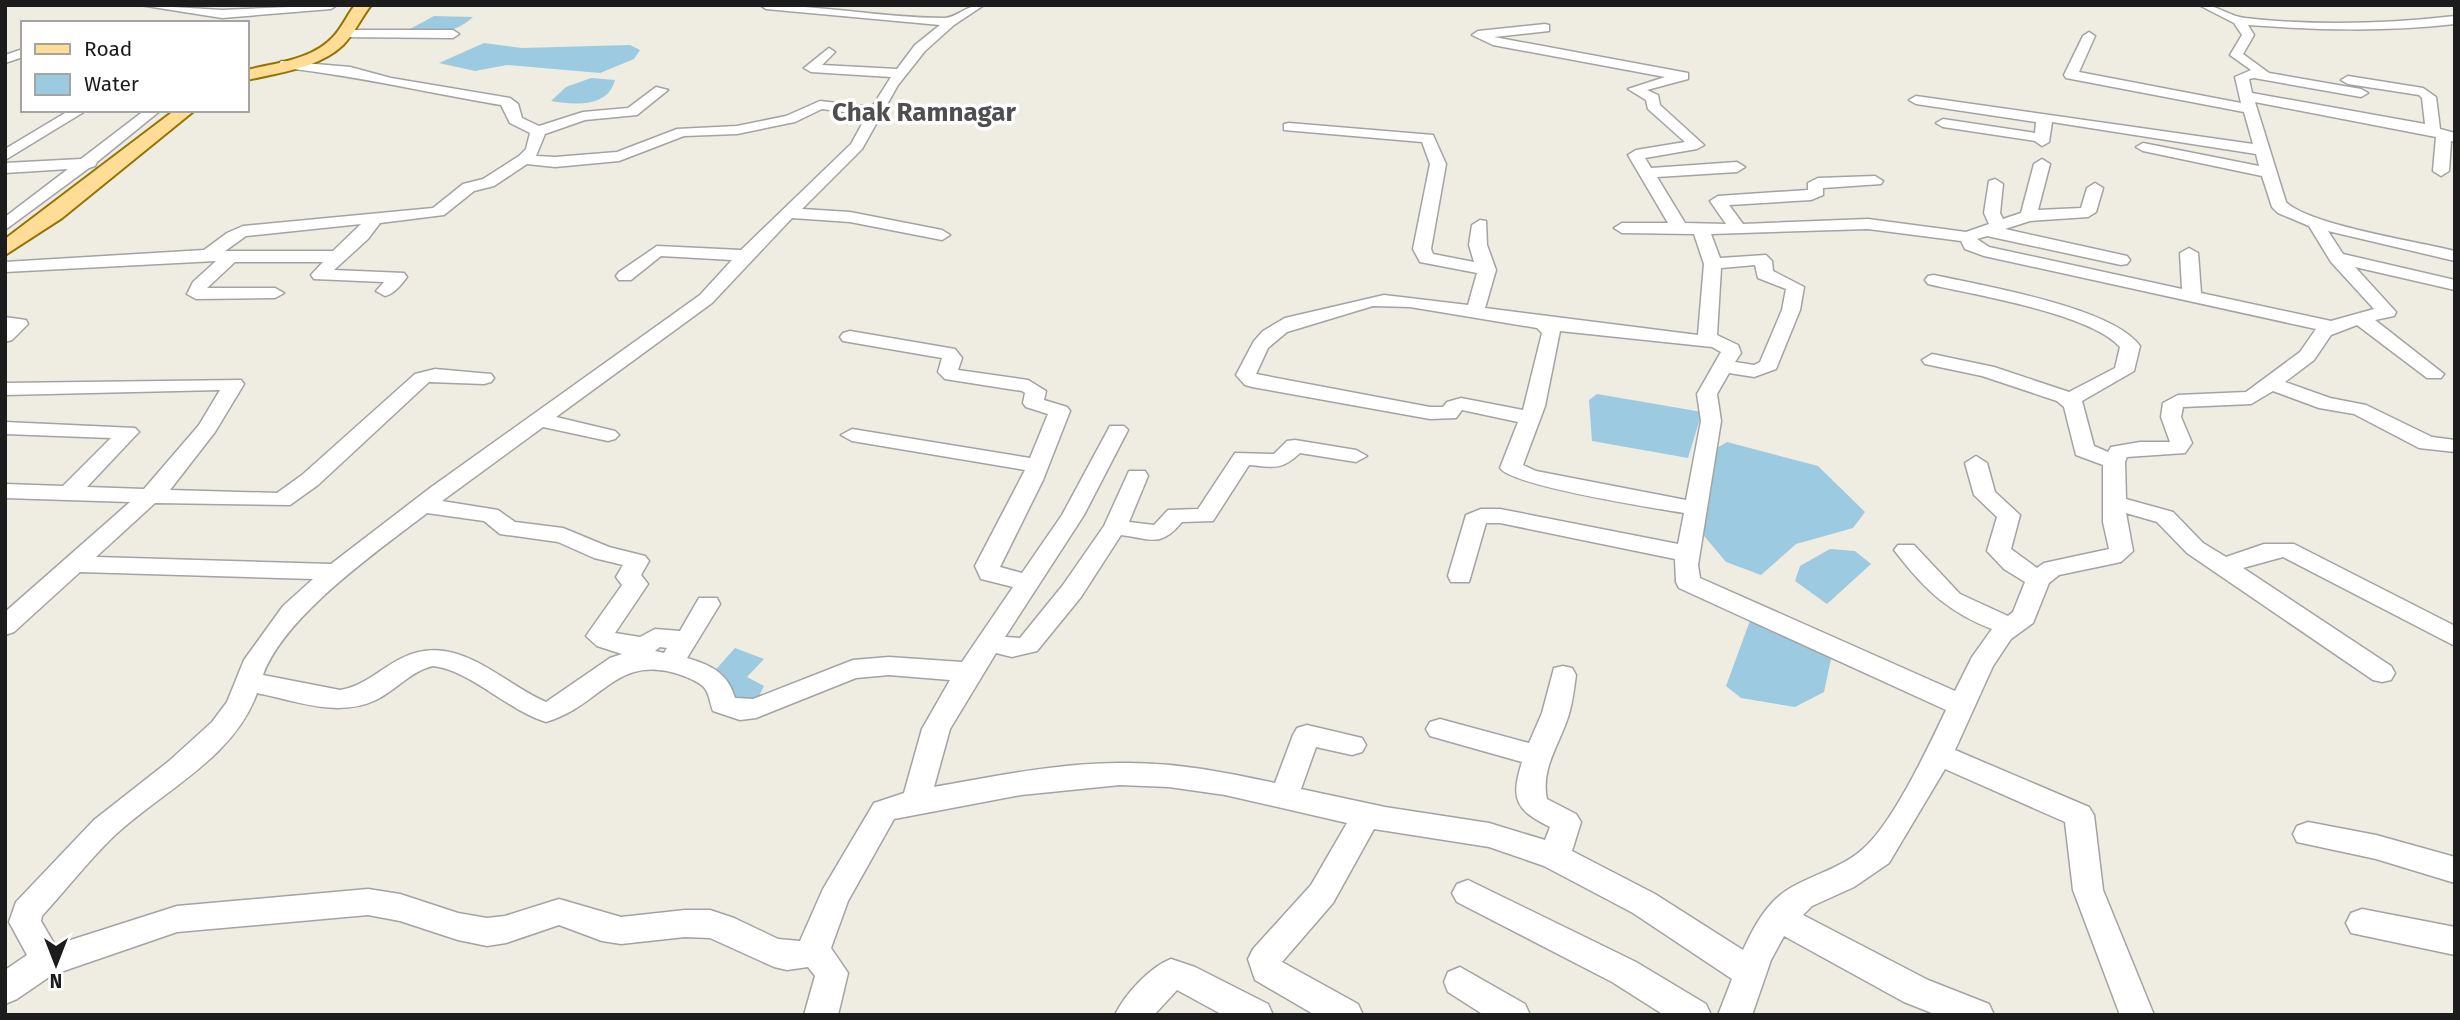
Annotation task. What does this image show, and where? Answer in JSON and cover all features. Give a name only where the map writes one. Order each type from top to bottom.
[{"type":"main road","points":[[248,75],[326,50],[340,40],[351,17],[364,5]]},
{"type":"main road","points":[[5,249],[104,162],[183,112]]},
{"type":"street","points":[[146,5],[222,13],[331,5]]},
{"type":"street","points":[[766,5],[820,7],[845,12],[950,22]]},
{"type":"street","points":[[845,12],[858,5]]},
{"type":"street","points":[[41,964],[44,955],[25,922],[27,911],[104,828],[179,769],[222,729],[239,705],[247,681],[278,629],[336,572],[706,299],[744,255],[857,146],[899,73],[920,48],[950,22],[978,5]]},
{"type":"street","points":[[2206,5],[2239,21],[2333,27],[2414,25],[2455,20]]},
{"type":"street","points":[[248,28],[276,9]]},
{"type":"street","points":[[178,21],[202,11]]},
{"type":"street","points":[[2239,21],[2248,35],[2236,55],[2263,72],[2242,77],[2260,149],[2278,204],[2284,210],[2315,223],[2455,256]]},
{"type":"street","points":[[1545,27],[1478,35],[1493,41],[1682,76],[1635,89],[1653,98],[1653,106],[1697,145],[1637,153],[1646,173],[1691,229],[1713,264],[1707,333],[1711,342]]},
{"type":"street","points":[[342,34],[453,33]]},
{"type":"street","points":[[2089,36],[2071,75],[2444,134]]},
{"type":"street","points":[[829,52],[811,68],[899,73]]},
{"type":"street","points":[[5,61],[21,54]]},
{"type":"street","points":[[286,64],[350,71],[390,82],[505,101],[511,104],[515,120],[538,131],[583,116],[632,112],[662,90]]},
{"type":"street","points":[[2252,74],[2361,93]]},
{"type":"street","points":[[2348,80],[2423,92],[2429,97],[2444,134],[2444,145],[2439,156],[2441,171]]},
{"type":"street","points":[[1916,100],[2260,149]]},
{"type":"street","points":[[524,159],[555,162],[619,156],[682,131],[737,130],[790,119],[820,105],[876,112]]},
{"type":"street","points":[[5,156],[77,112]]},
{"type":"street","points":[[5,225],[104,162],[151,112]]},
{"type":"street","points":[[1943,123],[2042,140],[2045,119]]},
{"type":"street","points":[[1289,128],[1426,137],[1438,164],[1422,249],[1426,258],[1484,267]]},
{"type":"street","points":[[207,255],[243,231],[438,212],[469,187],[490,182],[524,159],[533,150],[538,131]]},
{"type":"street","points":[[2143,147],[2269,173]]},
{"type":"street","points":[[5,168],[104,162]]},
{"type":"street","points":[[2028,216],[2042,163]]},
{"type":"street","points":[[1646,173],[1737,167]]},
{"type":"street","points":[[1738,229],[1718,201],[1811,195],[1817,192],[1814,186],[1818,183],[1875,181]]},
{"type":"street","points":[[1992,228],[1995,184]]},
{"type":"street","points":[[1622,228],[1738,229],[1868,224],[1967,237],[2028,216],[2088,212],[2095,188]]},
{"type":"street","points":[[789,212],[850,217],[942,235]]},
{"type":"street","points":[[376,216],[362,235],[320,275],[398,277],[385,291]]},
{"type":"street","points":[[1735,1015],[1756,956],[1778,917],[1801,897],[1843,878],[1878,854],[1909,809],[1992,645],[2002,633],[2024,617],[2038,579],[2052,569],[2113,557],[2121,551],[2115,523],[2114,462],[2119,452],[2126,449],[2177,448],[2181,443],[2180,437],[2169,415],[2170,407],[2178,401],[2240,401],[2251,398],[2307,356],[2324,331],[2387,312],[2337,258],[2315,223]]},
{"type":"street","points":[[1475,312],[1488,273],[1478,245],[1480,225]]},
{"type":"street","points":[[1992,228],[2121,260]]},
{"type":"street","points":[[1967,237],[1973,247],[1984,251],[2331,327]]},
{"type":"street","points":[[625,276],[657,251],[744,255]]},
{"type":"street","points":[[2189,253],[2192,297]]},
{"type":"street","points":[[5,267],[207,255],[337,256]]},
{"type":"street","points":[[230,257],[200,286],[196,294],[275,293]]},
{"type":"street","points":[[2337,258],[2455,285]]},
{"type":"street","points":[[1713,264],[1760,259],[1764,274],[1795,287],[1791,310],[1769,365],[1757,372],[1724,365]]},
{"type":"street","points":[[1932,360],[1997,374],[2070,400],[2124,371],[2130,346],[2123,335],[2093,320],[1934,280]]},
{"type":"street","points":[[1530,418],[1461,404],[1454,406],[1450,414],[1430,414],[1252,381],[1246,375],[1266,338],[1276,328],[1295,319],[1348,310],[1371,301],[1711,342],[1731,349],[1707,394],[1711,421],[1688,554],[1685,575],[1688,582],[1961,705]]},
{"type":"street","points":[[2361,320],[2434,374]]},
{"type":"street","points":[[5,323],[19,324],[5,336]]},
{"type":"street","points":[[1543,323],[1550,327],[1551,342],[1530,418],[1511,468],[1519,473],[1696,509]]},
{"type":"street","points":[[850,337],[942,352],[952,358],[948,372],[952,375],[1033,388],[1033,403],[1060,411],[1038,466],[987,566],[990,573],[1031,583]]},
{"type":"street","points":[[5,491],[282,500],[310,480],[422,378],[435,375],[484,378]]},
{"type":"street","points":[[5,389],[233,383],[208,428],[177,468],[149,497],[5,626]]},
{"type":"street","points":[[2273,384],[2326,404],[2359,409],[2427,443],[2444,447],[2455,446]]},
{"type":"street","points":[[2070,400],[2084,450],[2114,462]]},
{"type":"street","points":[[540,420],[608,435]]},
{"type":"street","points":[[5,428],[128,432],[69,493]]},
{"type":"street","points":[[916,801],[936,729],[1084,496],[1117,430]]},
{"type":"street","points":[[852,435],[1038,466]]},
{"type":"street","points":[[1115,527],[1160,533],[1175,515],[1205,516],[1243,458],[1279,461],[1295,446],[1356,456]]},
{"type":"street","points":[[1976,463],[1985,495],[2008,511],[1999,551],[2012,564],[2038,579]]},
{"type":"street","points":[[989,642],[1012,648],[1027,645],[1072,591],[1115,527],[1137,476]]},
{"type":"street","points":[[2115,503],[2165,517],[2195,548],[2226,566],[2382,673]]},
{"type":"street","points":[[424,505],[490,515],[500,520],[508,529],[563,534],[602,553],[636,561],[628,577],[636,584],[599,636],[635,654],[708,677],[716,683],[723,704],[740,710],[756,708],[853,669],[889,666],[970,672]]},
{"type":"street","points":[[1460,576],[1474,520],[1481,516],[1500,516],[1688,554]]},
{"type":"street","points":[[2226,566],[2264,552],[2286,549],[2455,637]]},
{"type":"street","points":[[1906,550],[1947,598],[1970,612],[2013,627]]},
{"type":"street","points":[[75,564],[336,572]]},
{"type":"street","points":[[670,663],[708,604]]},
{"type":"street","points":[[247,681],[340,700],[353,699],[368,695],[422,660],[442,658],[546,712],[563,706],[658,637],[687,640]]},
{"type":"street","points":[[1555,858],[1566,822],[1532,802],[1536,755],[1554,718],[1563,675]]},
{"type":"street","points":[[1440,729],[1536,755]]},
{"type":"street","points":[[1285,794],[1307,735],[1352,745]]},
{"type":"street","points":[[1938,755],[2079,815],[2088,890],[2137,1015]]},
{"type":"street","points":[[5,989],[41,964],[177,919],[368,902],[394,903],[473,931],[506,931],[558,912],[571,913],[609,929],[703,922],[724,926],[776,954],[804,956],[814,951],[834,898],[877,818],[884,811],[916,801],[1055,780],[1139,774],[1285,794],[1366,816],[1474,831],[1555,858],[1662,915],[1751,974]]},
{"type":"street","points":[[1346,1015],[1267,970],[1264,959],[1322,894],[1366,816]]},
{"type":"street","points":[[2308,834],[2376,848],[2455,870]]},
{"type":"street","points":[[1468,893],[1624,972],[1694,1015]]},
{"type":"street","points":[[1778,917],[1916,991],[1977,1015]]},
{"type":"street","points":[[2362,923],[2455,941]]},
{"type":"street","points":[[814,951],[832,973],[821,1015]]},
{"type":"street","points":[[1132,1015],[1171,974],[1183,977],[1256,1015]]},
{"type":"street","points":[[1460,982],[1513,1015]]},
{"type":"water","points":[[434,16],[473,17],[450,30],[408,30]]},
{"type":"water","points":[[484,43],[522,48],[630,45],[640,50],[634,59],[600,73],[507,65],[475,71],[439,63]]},
{"type":"water","points":[[591,78],[615,80],[605,96],[589,103],[551,101],[566,87]]},
{"type":"water","points":[[1597,394],[1702,412],[1688,458],[1592,441],[1589,400]]},
{"type":"water","points":[[1727,442],[1818,466],[1865,512],[1853,528],[1796,544],[1761,575],[1726,562],[1694,524],[1710,452]]},
{"type":"water","points":[[1830,549],[1855,551],[1871,564],[1827,604],[1795,581],[1800,566]]},
{"type":"water","points":[[1751,618],[1831,659],[1824,692],[1795,707],[1741,698],[1726,686]]},
{"type":"water","points":[[735,648],[764,659],[747,677],[764,686],[754,706],[729,704],[727,681],[710,676]]},
{"type":"district","name":"Chak Ramnagar","points":[[924,112]]}]
